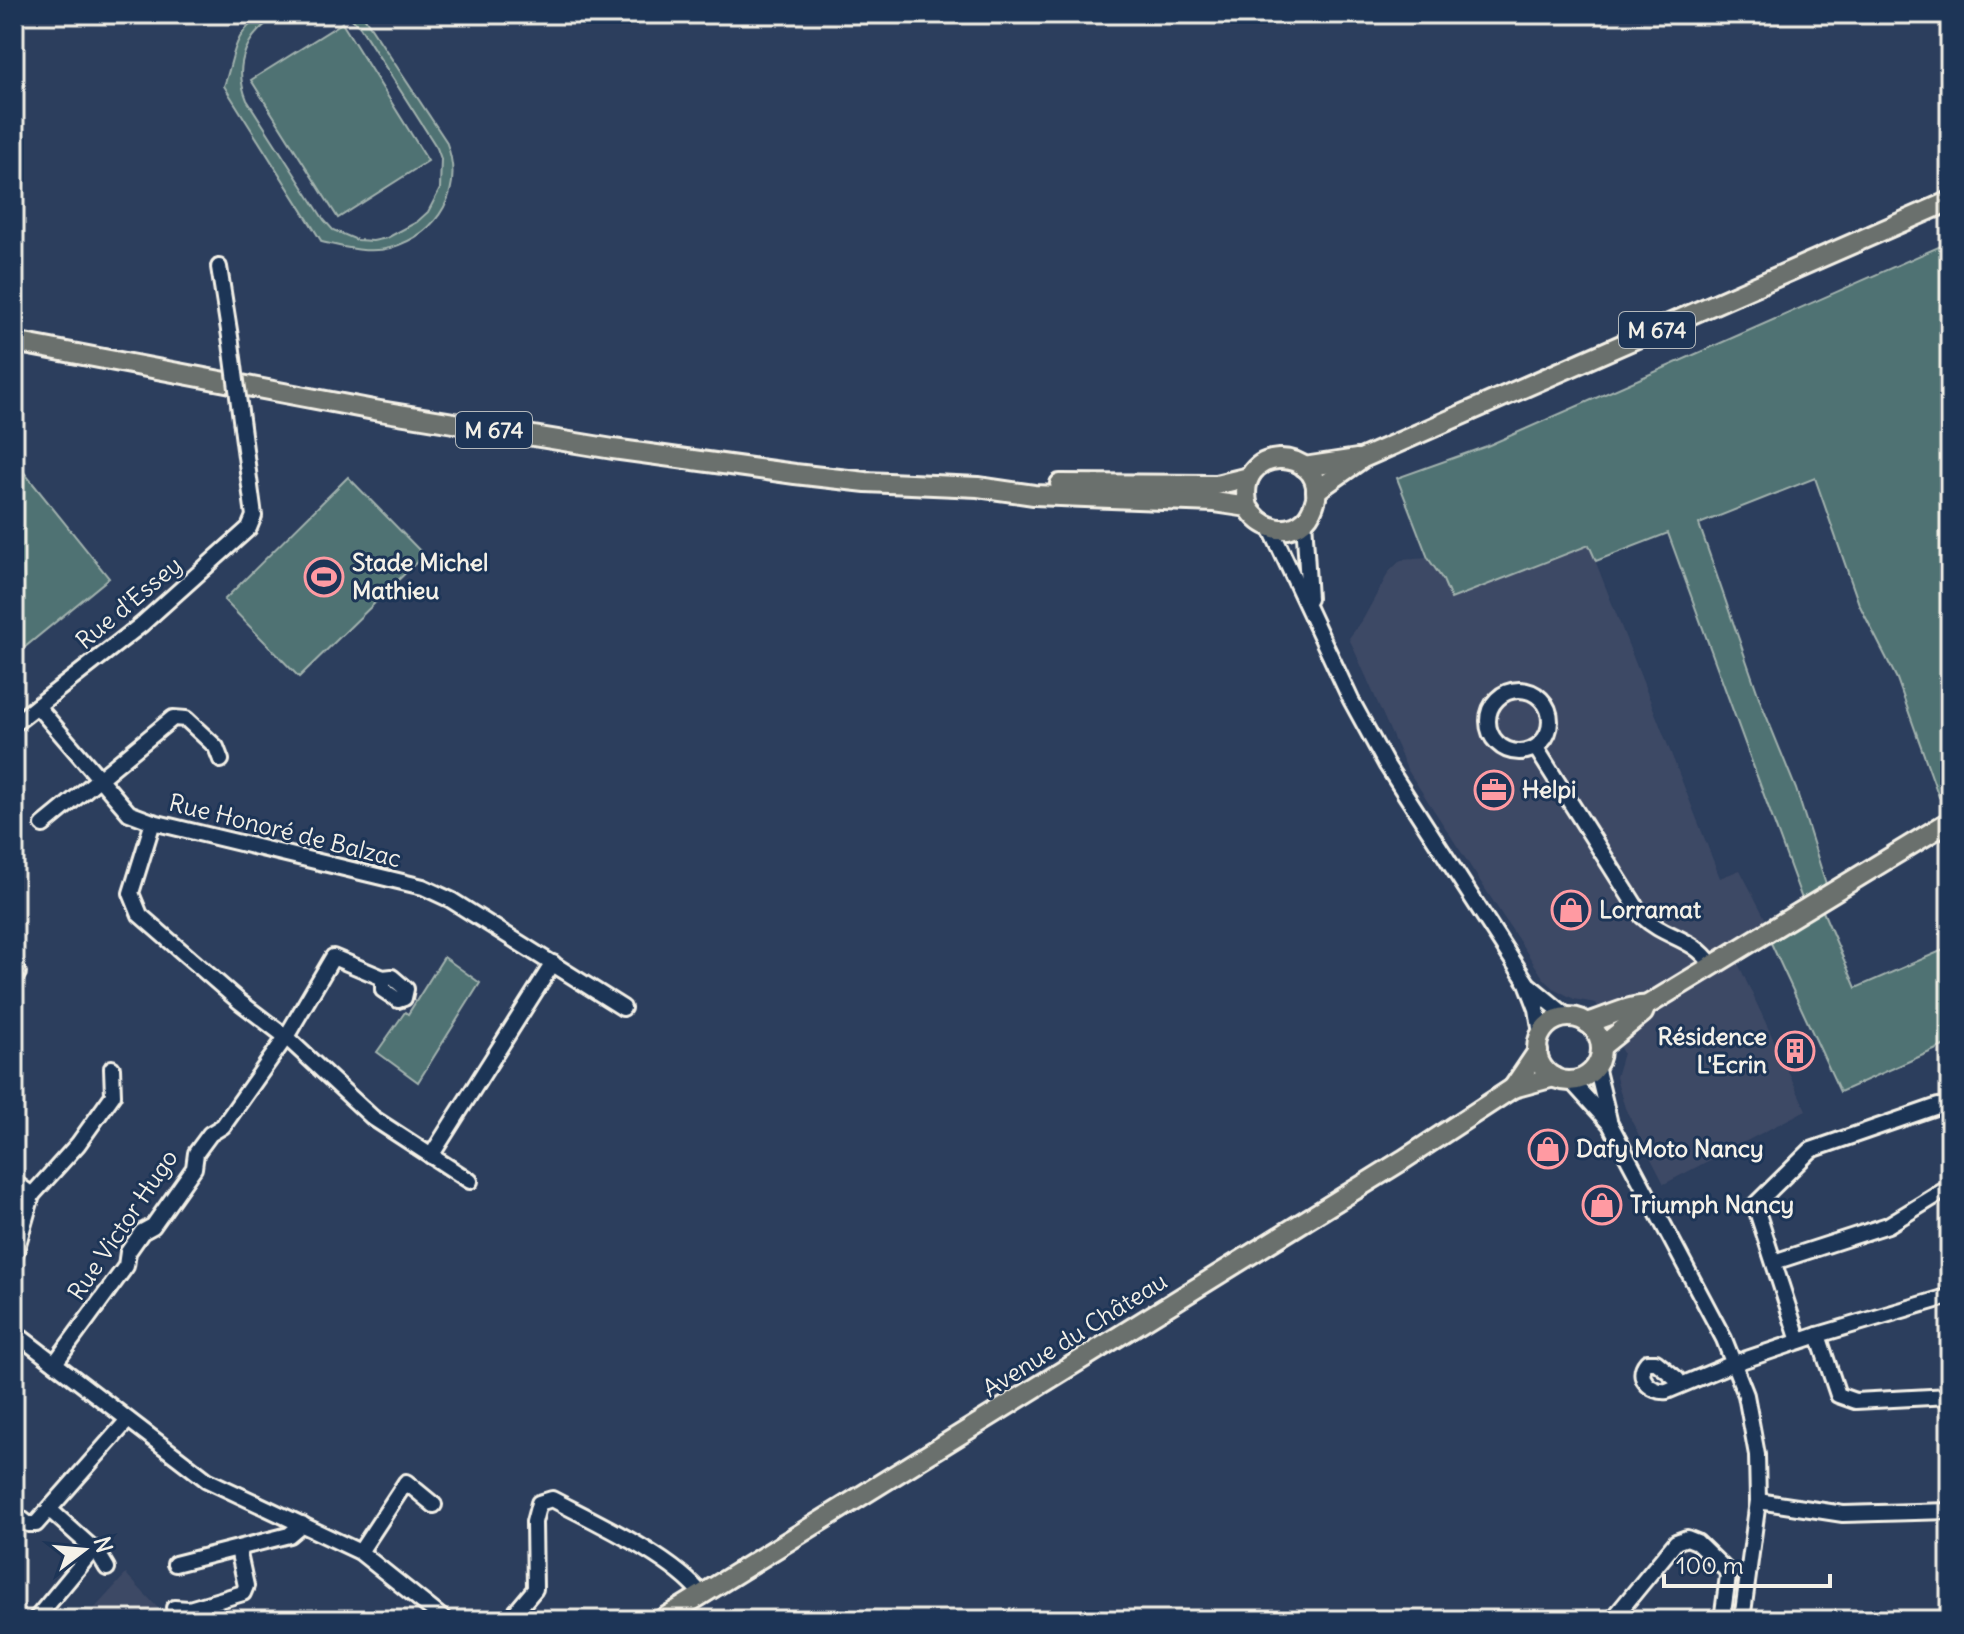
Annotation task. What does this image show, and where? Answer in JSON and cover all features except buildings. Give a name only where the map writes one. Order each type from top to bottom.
[{"type":"main road","name":"M 674","points":[[1316,491],[1363,458],[1950,201]]},
{"type":"main road","name":"M 674","points":[[14,342],[374,410],[613,449],[809,476],[978,487],[1035,484],[1216,485],[1249,477]]},
{"type":"main road","points":[[1280,458],[1293,460],[1304,467],[1316,491],[1311,512],[1304,520],[1294,527],[1282,529],[1270,527],[1253,516],[1245,497],[1249,477],[1257,467],[1268,460],[1280,458]]},
{"type":"main road","name":"M 674","points":[[1304,467],[1363,458]]},
{"type":"main road","name":"M 674","points":[[978,487],[1034,495],[1214,502],[1248,507]]},
{"type":"main road","points":[[1601,1047],[1643,1013],[1646,1006],[1950,821]]},
{"type":"main road","points":[[1578,1020],[1599,1038],[1601,1047],[1596,1066],[1589,1074],[1562,1079],[1546,1071],[1540,1043],[1550,1024],[1578,1020],[1610,1017],[1636,1005],[1646,1006]]},
{"type":"main road","name":"Avenue du Château","points":[[1513,1088],[1540,1043]]},
{"type":"main road","name":"Avenue du Château","points":[[661,1620],[1440,1137],[1513,1088],[1562,1079]]},
{"type":"street","name":"Rue d'Essey","points":[[14,724],[141,625],[249,528],[254,516],[253,504],[219,267]]},
{"type":"street","points":[[1304,520],[1309,607]]},
{"type":"street","points":[[1270,527],[1351,700],[1386,764],[1527,983],[1537,1009],[1540,1043]]},
{"type":"street","points":[[1523,690],[1539,696],[1549,710],[1550,727],[1543,743],[1536,748],[1528,752],[1511,752],[1491,736],[1489,711],[1506,692],[1523,690]]},
{"type":"street","name":"Rue Honoré de Balzac","points":[[37,706],[129,813],[153,822],[423,887],[451,900],[623,1008]]},
{"type":"street","points":[[43,825],[173,718],[186,719],[216,747],[221,760]]},
{"type":"street","points":[[1536,748],[1642,916],[1659,930],[1695,945],[1712,965]]},
{"type":"street","points":[[153,822],[131,893],[140,915],[240,1002],[286,1037],[373,1118],[470,1181]]},
{"type":"street","name":"Rue Victor Hugo","points":[[55,1363],[126,1266],[128,1252],[142,1232],[153,1226],[194,1168],[196,1153],[203,1143],[223,1126],[286,1037],[333,957],[383,978]]},
{"type":"street","points":[[431,1156],[553,963]]},
{"type":"street","points":[[1527,983],[1578,1020]]},
{"type":"street","points":[[1596,1066],[1610,1124],[1735,1363],[1751,1416],[1758,1464],[1758,1501],[1742,1620]]},
{"type":"street","points":[[14,1258],[32,1195],[78,1144],[113,1095],[112,1068]]},
{"type":"street","points":[[1562,1079],[1610,1124]]},
{"type":"street","points":[[1799,1341],[1755,1205],[1811,1150],[1938,1106],[1950,1106]]},
{"type":"street","points":[[14,1182],[32,1195]]},
{"type":"street","points":[[1774,1262],[1888,1225],[1950,1187]]},
{"type":"street","points":[[1678,1386],[1799,1341],[1950,1296]]},
{"type":"street","points":[[14,1332],[207,1480],[360,1552],[445,1620]]},
{"type":"street","points":[[1818,1335],[1838,1395],[1843,1399],[1950,1396]]},
{"type":"street","points":[[14,1513],[33,1525],[50,1510],[128,1420]]},
{"type":"street","points":[[360,1552],[406,1482],[434,1505]]},
{"type":"street","points":[[509,1620],[535,1589],[534,1522],[539,1503],[552,1499],[613,1531],[688,1578],[702,1595]]},
{"type":"street","points":[[1758,1501],[1843,1514],[1950,1511]]},
{"type":"street","points":[[50,1510],[94,1549],[107,1568]]},
{"type":"street","points":[[175,1564],[289,1535],[302,1524]]},
{"type":"street","points":[[1612,1620],[1676,1542],[1687,1538],[1697,1542],[1727,1571],[1722,1620]]},
{"type":"street","points":[[35,1620],[94,1549]]},
{"type":"street","points":[[174,1608],[189,1609],[243,1593],[246,1586],[238,1549]]},
{"type":"shaded area","points":[[1589,545],[1720,878],[1740,870],[1766,920],[1761,923],[1763,927],[1730,946],[1806,1110],[1664,1184],[1625,1108],[1616,1077],[1623,1053],[1596,1003],[1574,999],[1544,979],[1407,769],[1349,638],[1389,572],[1401,560],[1428,558],[1451,599]]},
{"type":"shaded area","points":[[126,1574],[169,1620],[84,1620]]},
{"type":"green space","points":[[264,14],[281,14],[259,30],[246,50],[241,74],[247,100],[324,220],[333,230],[357,240],[373,241],[387,238],[417,222],[428,212],[440,189],[441,159],[360,27],[347,14],[362,14],[446,141],[451,159],[450,192],[444,207],[423,232],[382,250],[356,249],[322,242],[224,86],[245,29]]},
{"type":"green space","points":[[342,23],[428,161],[338,218],[251,80]]},
{"type":"green space","points":[[1950,242],[1950,790],[1939,797],[1897,679],[1859,604],[1815,478],[1699,524],[1761,703],[1796,789],[1826,884],[1802,899],[1668,533],[1596,561],[1589,545],[1451,599],[1428,558],[1397,478],[1487,446]]},
{"type":"green space","points":[[14,460],[109,578],[25,647],[14,633]]},
{"type":"green space","name":"Stade Michel Mathieu","points":[[348,477],[424,555],[299,677],[224,600]]},
{"type":"green space","points":[[1822,909],[1856,988],[1950,947],[1950,1043],[1840,1092],[1771,943]]},
{"type":"green space","points":[[444,957],[480,983],[418,1082],[377,1052],[405,1012],[408,1014]]},
{"type":"place","name":"Stade Michel Mathieu","points":[[324,577]]},
{"type":"place","name":"Helpi","points":[[1494,790]]},
{"type":"place","name":"Lorramat","points":[[1571,910]]},
{"type":"place","name":"Résidence L'Ecrin","points":[[1795,1051]]},
{"type":"place","name":"Dafy Moto Nancy","points":[[1548,1149]]},
{"type":"place","name":"Triumph Nancy","points":[[1602,1205]]}]
